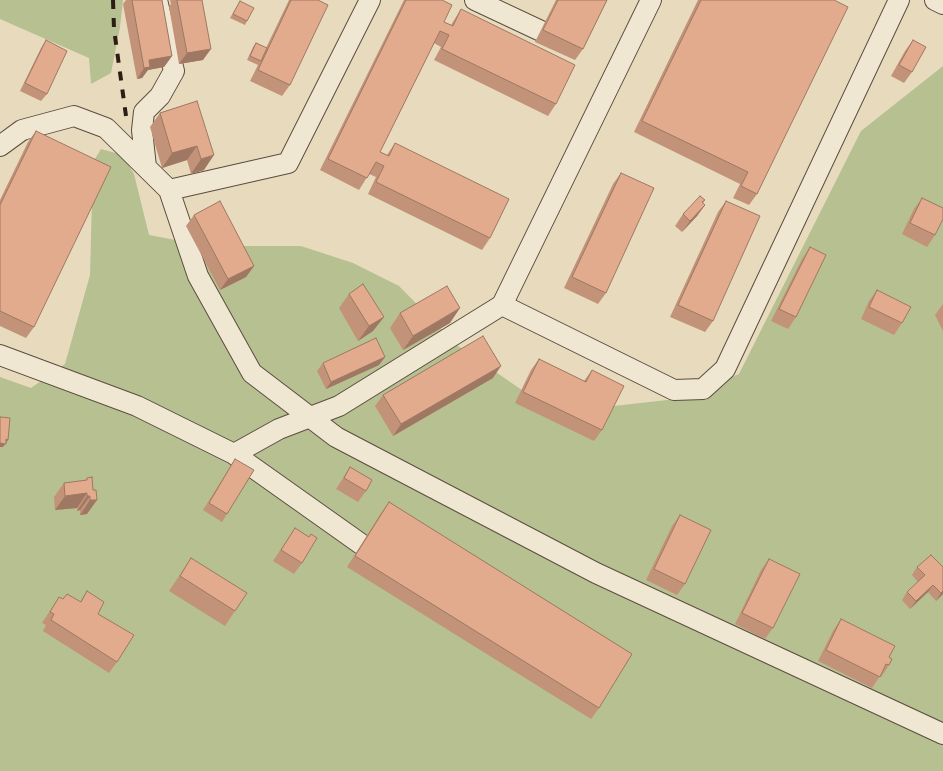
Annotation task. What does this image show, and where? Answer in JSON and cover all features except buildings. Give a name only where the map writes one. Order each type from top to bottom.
[{"type":"street","points":[[146,167],[142,130],[144,112],[160,96],[174,71],[157,0]]},
{"type":"street","points":[[234,454],[278,429],[339,406],[502,305],[651,0]]},
{"type":"street","points":[[502,305],[674,390],[703,389],[725,369],[899,0]]},
{"type":"street","points":[[935,0],[943,4]]},
{"type":"street","points":[[169,190],[288,163],[366,1]]},
{"type":"street","points":[[484,2],[541,31]]},
{"type":"street","points":[[0,146],[22,130],[74,116],[106,128],[169,190],[198,276],[252,373],[336,437],[596,573],[943,734]]},
{"type":"street","points":[[0,355],[137,406],[234,454],[361,544]]},
{"type":"green space","points":[[0,0],[123,0],[111,73],[91,84],[89,58],[0,19]]},
{"type":"green space","points":[[943,66],[943,771],[0,771],[0,377],[31,388],[65,364],[90,275],[93,162],[101,149],[123,155],[134,174],[149,235],[207,246],[301,246],[353,263],[399,286],[458,346],[532,397],[596,408],[676,399],[739,374],[861,131]]},
{"type":"railway","points":[[113,0],[114,29],[126,116]]}]
